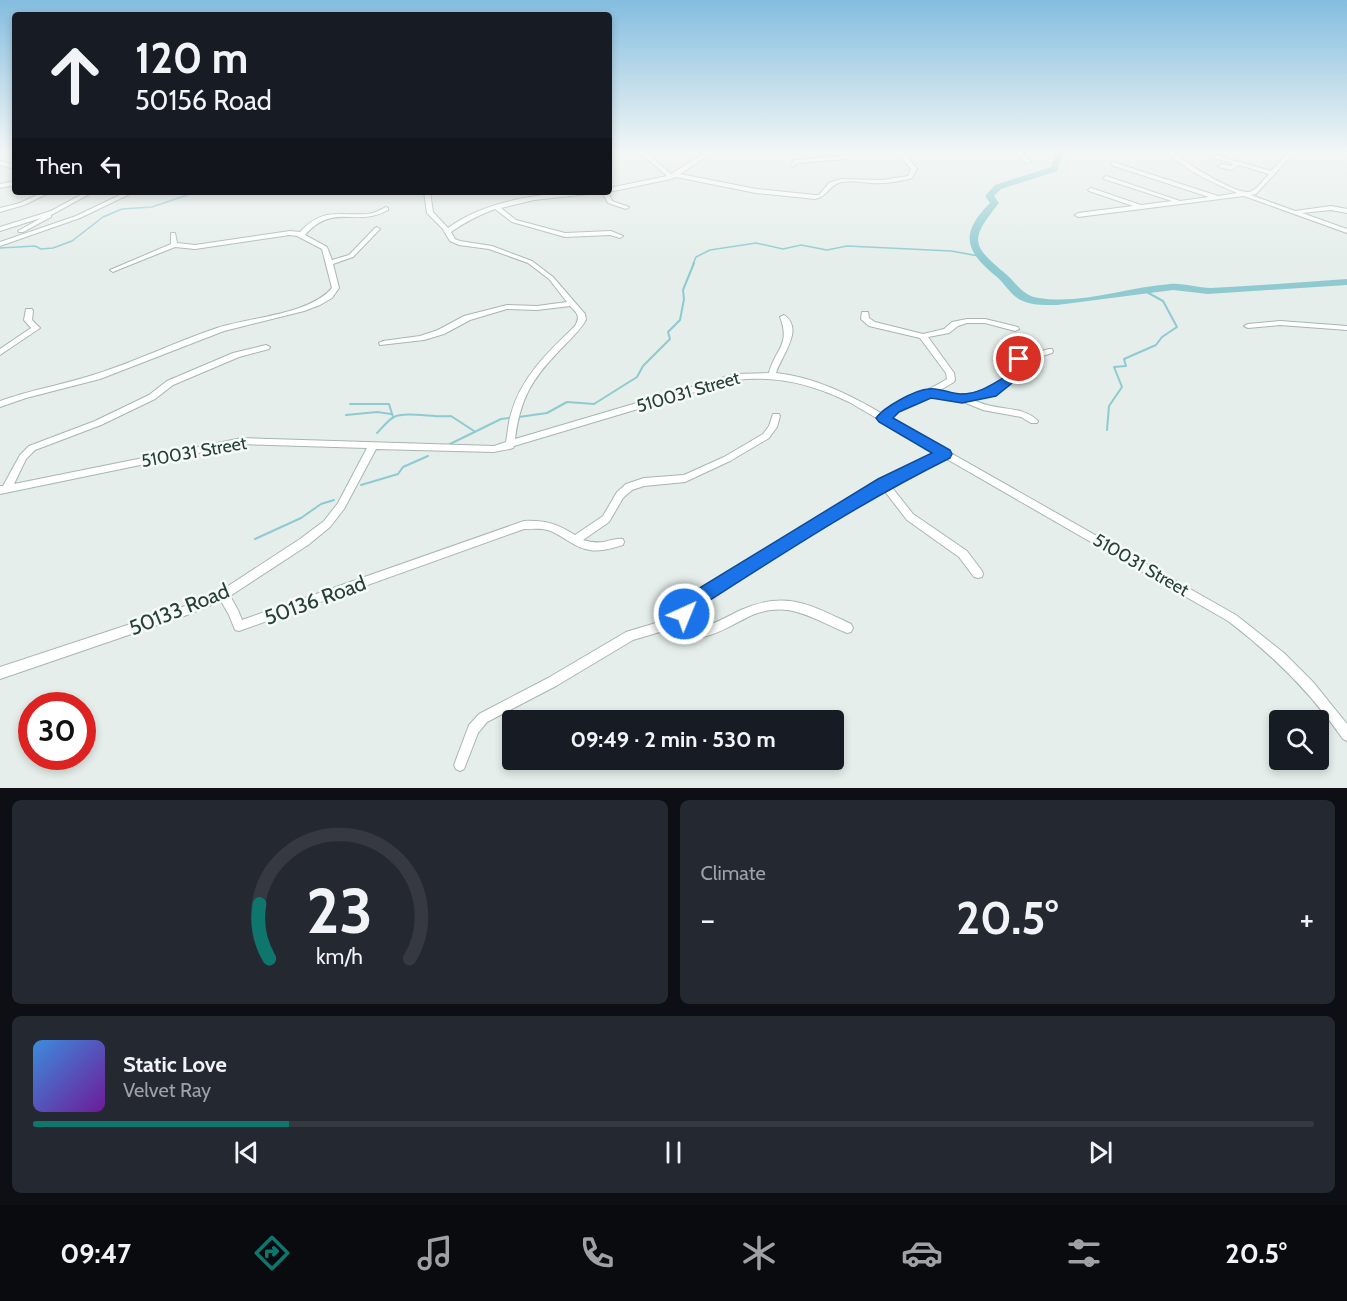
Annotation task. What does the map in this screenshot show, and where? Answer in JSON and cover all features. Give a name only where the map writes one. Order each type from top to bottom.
[{"type":"street","points":[[749,190],[815,197],[823,194],[825,190]]},
{"type":"street","points":[[1091,190],[1141,207]]},
{"type":"street","points":[[1142,190],[1180,202]]},
{"type":"street","points":[[1193,190],[1219,198]]},
{"type":"street","points":[[1238,190],[1294,213],[1347,231]]},
{"type":"street","points":[[1078,215],[1248,194],[1258,190]]},
{"type":"street","points":[[0,210],[41,195]]},
{"type":"street","points":[[0,229],[53,212],[84,195]]},
{"type":"street","points":[[3,240],[78,217],[126,195]]},
{"type":"street","points":[[427,195],[430,213],[456,242],[490,247],[530,262],[551,278],[581,314],[581,324],[542,363],[527,384],[514,414],[510,446]]},
{"type":"street","points":[[448,231],[463,220],[497,208],[571,195]]},
{"type":"street","points":[[606,195],[610,202],[626,207]]},
{"type":"street","points":[[497,208],[514,221],[565,235],[611,233],[620,236]]},
{"type":"street","points":[[1294,213],[1331,208],[1347,211]]},
{"type":"street","points":[[301,235],[312,223],[321,218],[348,214],[375,215],[386,209]]},
{"type":"street","points":[[3,240],[40,223],[53,212]]},
{"type":"street","points":[[331,262],[351,256],[377,230]]},
{"type":"street","points":[[0,404],[28,394],[95,377],[225,328],[282,315],[323,300],[336,288],[331,262],[323,245],[301,235],[286,232],[190,248],[174,245],[113,270]]},
{"type":"street","points":[[173,234],[174,245]]},
{"type":"street","points":[[383,343],[421,338],[441,332],[467,318],[507,307],[537,308],[573,303]]},
{"type":"street","points":[[0,352],[35,330],[36,326],[28,320],[29,311]]},
{"type":"street","points":[[865,314],[865,319],[872,324],[923,336],[946,331],[955,324],[967,321],[985,321],[1016,329]]},
{"type":"street","points":[[772,375],[788,338],[789,327],[784,317]]},
{"type":"street","points":[[1248,326],[1280,323],[1347,328]]},
{"type":"street","points":[[884,418],[904,403],[929,393],[952,378],[923,336]]},
{"type":"street","points":[[3,490],[23,457],[32,448],[94,425],[147,400],[170,383],[236,355],[266,347]]},
{"type":"street","points":[[962,399],[996,390],[1014,376],[1016,361],[1049,351]]},
{"type":"street","name":"510031 Street","points":[[3,490],[242,441],[494,449],[729,379],[749,374],[772,375],[809,382],[832,390],[1233,618],[1298,674],[1347,735]]},
{"type":"street","points":[[929,393],[962,399],[986,408],[1023,414],[1035,421]]},
{"type":"street","points":[[619,542],[598,548],[586,546],[575,540],[606,519],[620,495],[629,487],[644,482],[685,478],[720,463],[766,436],[773,428],[776,416]]},
{"type":"street","name":"50133 Road","points":[[0,673],[187,610],[223,595],[304,542],[331,520],[373,446]]},
{"type":"street","points":[[847,628],[801,606],[783,603],[758,608],[703,632],[689,626],[685,619],[686,609],[701,596],[884,484],[945,454]]},
{"type":"street","points":[[884,484],[910,517],[963,554],[978,574]]},
{"type":"street","name":"50136 Road","points":[[223,595],[239,626],[508,530],[533,524],[559,530],[575,540]]},
{"type":"street","points":[[460,765],[473,729],[483,718],[552,682],[630,636],[685,619]]},
{"type":"waterway","points":[[995,190],[989,196],[995,203],[979,222],[973,235],[975,249],[986,264],[1027,299],[1040,302],[1076,301],[1173,287],[1208,291],[1347,282]]},
{"type":"waterway","points":[[0,248],[35,246],[41,249],[53,248],[72,241],[103,217],[122,209],[152,207],[187,195]]},
{"type":"waterway","points":[[693,264],[696,257],[710,250],[756,243],[783,249],[801,245],[827,250],[847,246],[951,251],[979,256]]},
{"type":"waterway","points":[[519,417],[547,413],[567,402],[594,404],[637,377],[643,366],[670,339],[668,332],[680,320],[684,299],[683,290],[694,263]]},
{"type":"waterway","points":[[1107,430],[1109,406],[1122,387],[1114,367],[1126,366],[1124,359],[1156,345],[1162,337],[1177,327],[1163,301],[1143,290]]},
{"type":"waterway","points":[[350,404],[389,404],[393,417]]},
{"type":"waterway","points":[[346,415],[377,412],[391,414]]},
{"type":"waterway","points":[[377,433],[387,422],[399,415],[451,416],[474,431]]},
{"type":"waterway","points":[[450,444],[501,419],[509,418]]},
{"type":"waterway","points":[[361,485],[398,474],[403,467],[428,456]]},
{"type":"waterway","points":[[255,539],[301,518],[321,504],[334,500]]},
{"type":"route","points":[[684,614],[689,603],[862,496],[945,454],[884,418],[894,409],[929,393],[962,399],[991,392],[1014,376],[1014,363],[1019,359]]}]
